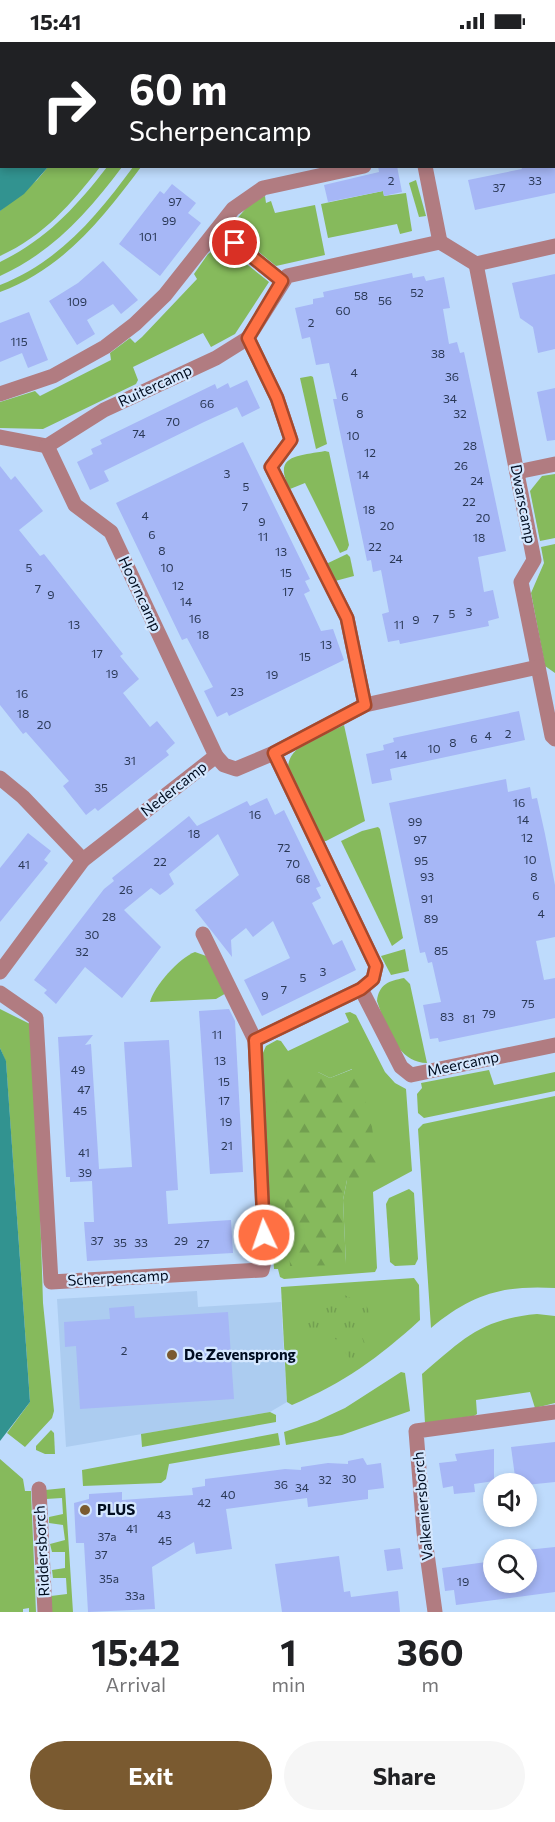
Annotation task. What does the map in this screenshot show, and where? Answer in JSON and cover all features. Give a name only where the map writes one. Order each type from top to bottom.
[{"type":"street","points":[[0,394],[53,376],[105,347],[135,324],[165,295],[219,230],[233,209],[263,189],[355,168]]},
{"type":"street","points":[[425,168],[440,242]]},
{"type":"street","points":[[219,230],[282,281],[294,274],[440,242],[476,264],[555,246]]},
{"type":"street","name":"Dwarscamp","points":[[476,264],[534,560],[521,582],[538,667],[549,685],[552,736],[555,740]]},
{"type":"street","name":"Ruitercamp","points":[[47,446],[104,410],[216,358],[248,338],[282,281]]},
{"type":"street","points":[[248,338],[277,398],[291,440],[271,467],[347,618],[365,705]]},
{"type":"street","points":[[0,437],[47,446]]},
{"type":"street","name":"Hoorncamp","points":[[47,446],[75,505],[111,532],[216,756]]},
{"type":"street","points":[[517,472],[555,464]]},
{"type":"street","name":"Nedercamp","points":[[0,972],[82,860],[216,756],[224,765],[236,769],[274,753],[365,705],[538,667]]},
{"type":"street","points":[[255,1040],[361,989],[373,979],[376,966],[274,753]]},
{"type":"street","points":[[0,778],[23,797],[82,860]]},
{"type":"street","name":"Scherpencamp","points":[[0,993],[36,1018],[51,1282],[262,1270],[265,1257],[255,1040],[203,934]]},
{"type":"street","name":"Meercamp","points":[[361,989],[401,1067],[411,1075],[555,1045]]},
{"type":"street","name":"Valkeniersborch","points":[[435,1612],[424,1532],[416,1431],[555,1412]]},
{"type":"street","name":"Riddersborch","points":[[39,1489],[45,1612]]},
{"type":"shaded area","points":[[0,168],[47,168],[24,194],[0,211]]},
{"type":"shaded area","points":[[0,1048],[6,1061],[30,1402],[0,1441]]},
{"type":"shaded area","name":"De Zevensprong","points":[[197,1291],[198,1307],[281,1302],[287,1402],[270,1412],[66,1447],[57,1299]]},
{"type":"green space","points":[[47,168],[99,168],[56,218],[30,239],[0,256],[0,211],[37,180]]},
{"type":"green space","points":[[106,168],[121,168],[96,200],[53,243],[0,276],[0,262],[32,243],[60,221]]},
{"type":"green space","points":[[132,168],[140,168],[96,223],[62,256],[23,282],[0,292],[0,285],[41,264],[59,250],[91,220]]},
{"type":"green space","points":[[416,180],[426,216],[419,217],[409,183]]},
{"type":"green space","points":[[383,191],[384,196],[406,193],[412,231],[400,234],[397,224],[328,238],[321,204]]},
{"type":"green space","points":[[265,196],[266,203],[271,201],[275,213],[315,205],[325,255],[276,266],[238,235],[235,221],[254,199]]},
{"type":"green space","points":[[216,249],[229,250],[269,282],[235,334],[211,347],[203,333],[133,367],[138,380],[136,384],[43,429],[0,428],[0,402],[35,391],[40,396],[111,360],[110,353],[130,338],[135,343],[197,279],[194,274],[208,254]]},
{"type":"green space","points":[[311,376],[327,444],[316,449],[300,378]]},
{"type":"green space","points":[[329,452],[349,545],[347,550],[340,553],[305,483],[290,489],[285,478],[284,469],[286,463],[291,459]]},
{"type":"green space","points":[[555,474],[555,538],[540,541],[530,491],[542,476]]},
{"type":"green space","points":[[555,544],[555,673],[545,666],[531,593],[544,563],[541,547]]},
{"type":"green space","points":[[347,554],[350,557],[354,576],[335,581],[326,564]]},
{"type":"green space","points":[[344,725],[365,821],[323,841],[288,769],[289,760],[308,741]]},
{"type":"green space","points":[[378,827],[403,938],[392,946],[341,841],[362,831]]},
{"type":"green space","points":[[405,949],[409,971],[391,975],[381,956]]},
{"type":"green space","points":[[195,952],[209,957],[228,992],[216,999],[150,1002],[156,988],[168,973]]},
{"type":"green space","points":[[404,978],[410,984],[427,1063],[408,1057],[400,1049],[388,1031],[377,1001],[382,987],[394,980]]},
{"type":"green space","points":[[0,1009],[30,1024],[35,1049],[43,1303],[54,1411],[52,1418],[25,1447],[7,1433],[30,1402],[6,1062],[0,1048]]},
{"type":"green space","points":[[350,1012],[356,1015],[385,1072],[395,1083],[406,1089],[412,1171],[373,1192],[377,1268],[375,1272],[284,1279],[280,1277],[278,1269],[274,1269],[259,1062],[266,1046],[277,1040],[281,1041],[288,1051],[349,1022],[345,1013]],"holes":[[[352,1069],[347,1180],[343,1200],[346,1265],[318,1072],[330,1078]]]},
{"type":"green space","points":[[353,1069],[370,1114],[379,1174],[347,1180],[343,1200],[346,1265],[290,1266],[275,1080],[318,1072],[330,1078]]},
{"type":"green space","points":[[489,1070],[494,1085],[555,1072],[555,1091],[424,1118],[418,1113],[417,1094],[422,1088],[421,1083]]},
{"type":"green space","points":[[555,1096],[555,1288],[519,1288],[489,1294],[460,1307],[431,1328],[418,1129],[423,1124]]},
{"type":"green space","points":[[409,1189],[414,1193],[418,1259],[415,1265],[395,1266],[390,1262],[386,1204],[389,1198]]},
{"type":"green space","points":[[414,1278],[419,1285],[420,1320],[375,1358],[328,1388],[292,1405],[287,1402],[281,1287]]},
{"type":"green space","points":[[340,1293],[366,1305],[372,1317],[359,1330],[367,1348],[353,1363],[331,1333],[305,1336],[303,1315]]},
{"type":"green space","points":[[537,1314],[555,1316],[555,1403],[535,1408],[530,1392],[476,1400],[477,1414],[474,1416],[425,1423],[422,1374],[462,1341],[487,1326]]},
{"type":"green space","points":[[401,1372],[405,1373],[410,1411],[342,1435],[286,1445],[284,1432],[317,1421],[345,1408]]},
{"type":"green space","points":[[270,1412],[276,1415],[276,1422],[142,1447],[141,1434]]},
{"type":"green space","points":[[51,1430],[54,1433],[55,1454],[45,1454],[36,1450],[36,1446]]},
{"type":"green space","points":[[278,1433],[280,1445],[169,1464],[166,1479],[161,1483],[83,1486],[82,1470]]},
{"type":"green space","points":[[0,1459],[23,1479],[25,1491],[31,1491],[36,1612],[29,1612],[29,1608],[23,1609],[23,1612],[0,1612]]},
{"type":"green space","points":[[65,1488],[73,1612],[51,1612],[51,1596],[67,1594],[66,1578],[53,1578],[52,1570],[65,1568],[65,1552],[52,1552],[50,1544],[65,1540],[63,1525],[49,1523],[49,1517],[63,1514],[62,1498],[46,1499],[45,1490]]},
{"type":"building","points":[[378,168],[397,168],[402,192],[384,196],[383,191],[328,202],[324,185],[379,172]]},
{"type":"building","points":[[555,168],[555,193],[475,210],[468,180],[522,169]]},
{"type":"building","points":[[172,184],[196,203],[188,213],[201,223],[160,276],[119,244],[160,191],[164,194]]},
{"type":"building","points":[[103,261],[138,300],[121,314],[113,304],[87,320],[95,334],[77,345],[49,301],[78,283]]},
{"type":"building","points":[[412,273],[413,278],[424,276],[426,281],[444,277],[450,308],[443,309],[449,344],[457,342],[460,353],[464,352],[506,551],[478,557],[484,592],[493,590],[499,618],[488,621],[489,626],[400,644],[399,640],[388,642],[382,614],[389,612],[381,570],[373,572],[371,560],[367,561],[333,399],[337,399],[329,363],[316,365],[310,337],[302,339],[295,308],[313,304],[313,299],[324,297],[323,292]]},
{"type":"building","points":[[555,274],[555,349],[538,353],[533,327],[520,318],[512,283]]},
{"type":"building","points":[[29,312],[48,360],[28,368],[22,353],[0,362],[0,323]]},
{"type":"building","points":[[247,380],[260,408],[242,417],[237,407],[204,422],[104,471],[109,481],[90,490],[77,462],[93,454],[91,449],[102,444],[100,440],[215,384],[217,389],[228,383],[230,388]]},
{"type":"building","points":[[555,388],[555,440],[547,441],[537,392]]},
{"type":"building","points":[[243,442],[310,579],[305,581],[310,591],[304,594],[321,631],[333,629],[344,660],[229,716],[227,712],[217,717],[204,691],[213,687],[187,638],[182,640],[116,503]]},
{"type":"building","points":[[0,466],[11,480],[15,476],[43,511],[19,530],[40,556],[44,554],[123,654],[120,656],[139,679],[123,693],[150,727],[157,721],[175,743],[166,751],[169,755],[98,811],[95,808],[86,815],[63,786],[69,781],[26,732],[23,734],[0,705]]},
{"type":"building","points":[[519,711],[525,740],[390,769],[392,780],[372,784],[366,754],[384,750],[383,745],[394,742],[393,738]]},
{"type":"building","points":[[506,779],[508,792],[530,787],[532,799],[537,798],[545,834],[555,885],[555,937],[536,941],[544,980],[555,978],[555,1018],[439,1042],[438,1038],[430,1039],[423,1005],[441,1002],[432,962],[428,963],[425,952],[420,953],[389,803]]},
{"type":"building","points":[[267,798],[275,815],[284,810],[321,886],[316,888],[321,898],[312,903],[333,945],[342,940],[356,970],[262,1016],[244,980],[290,958],[273,921],[253,937],[246,928],[231,940],[232,957],[195,910],[239,875],[218,834],[169,874],[174,884],[167,890],[160,895],[151,888],[124,910],[161,947],[122,998],[85,967],[56,1004],[44,993],[47,990],[34,980],[104,889],[114,881],[112,878],[189,816],[197,826],[247,801],[250,806]]},
{"type":"building","points":[[28,833],[51,851],[44,860],[48,863],[0,922],[0,868]]},
{"type":"building","points":[[229,1009],[235,1021],[243,1172],[210,1174],[199,1011]]},
{"type":"building","points":[[93,1035],[85,1045],[91,1044],[99,1169],[132,1167],[124,1042],[169,1040],[178,1190],[166,1191],[168,1224],[231,1220],[233,1253],[87,1261],[84,1222],[94,1222],[92,1181],[70,1182],[70,1177],[66,1177],[58,1037]]},
{"type":"building","points":[[134,1306],[135,1318],[228,1312],[234,1399],[80,1409],[76,1346],[65,1347],[64,1322],[110,1319],[109,1308]]},
{"type":"building","points":[[555,1442],[555,1482],[537,1484],[537,1473],[515,1473],[511,1447]]},
{"type":"building","points":[[494,1449],[494,1473],[483,1473],[483,1483],[474,1484],[475,1492],[454,1494],[453,1486],[443,1488],[439,1463],[457,1461],[455,1454]]},
{"type":"building","points":[[363,1458],[367,1465],[381,1463],[384,1488],[368,1490],[368,1499],[308,1507],[307,1498],[226,1509],[232,1549],[196,1554],[194,1542],[152,1567],[155,1609],[88,1612],[84,1543],[76,1543],[74,1503],[89,1499],[89,1494],[122,1492],[122,1500],[193,1495],[192,1488],[205,1486],[205,1479],[285,1469],[301,1470],[301,1467],[328,1463],[348,1464],[348,1461]]},
{"type":"building","points":[[555,1547],[555,1592],[456,1605],[454,1590],[445,1591],[442,1568],[483,1562],[483,1593],[537,1593],[537,1549]]},
{"type":"building","points":[[400,1548],[403,1569],[387,1571],[384,1550]]},
{"type":"building","points":[[339,1556],[344,1592],[350,1591],[351,1597],[398,1591],[400,1612],[282,1612],[275,1564]]},
{"type":"place","name":"De Zevensprong","points":[[172,1355]]},
{"type":"place","name":"PLUS","points":[[85,1510]]},
{"type":"route","points":[[235,243],[282,281],[248,338],[277,398],[291,440],[271,467],[347,618],[365,705],[274,753],[376,966],[373,979],[361,989],[255,1040],[264,1235]]}]
